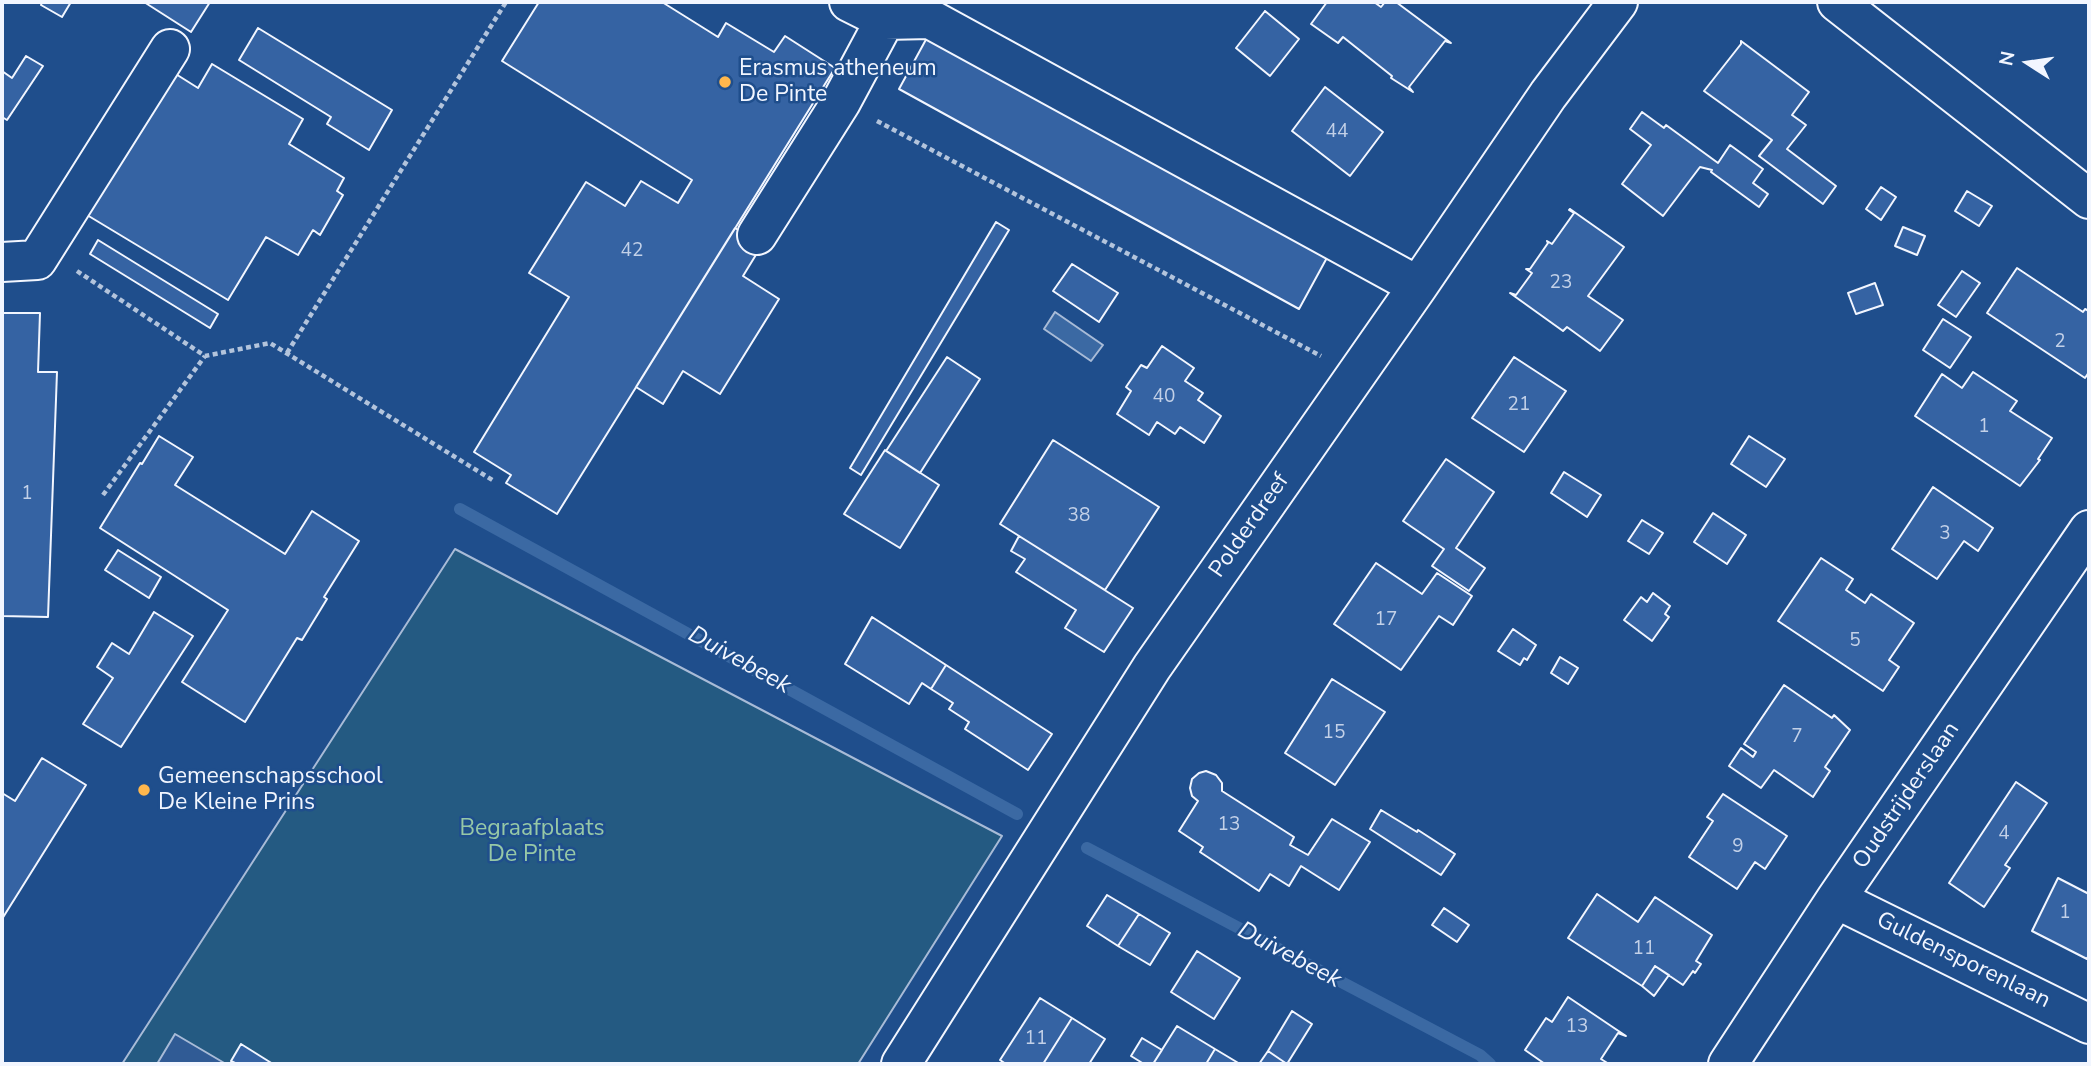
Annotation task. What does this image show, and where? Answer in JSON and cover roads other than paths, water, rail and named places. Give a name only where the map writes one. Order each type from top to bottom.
[{"type":"street","points":[[849,2],[885,20],[930,19],[1418,286]]},
{"type":"street","name":"Polderdreef","points":[[901,1064],[1152,667],[1548,95],[1618,2]]},
{"type":"street","points":[[1837,2],[2089,199]]},
{"type":"street","points":[[757,235],[841,102],[885,20]]},
{"type":"street","points":[[2,262],[37,260],[170,49]]},
{"type":"street","name":"Oudstrijderslaan","points":[[1728,1064],[1836,898],[2089,530]]},
{"type":"street","name":"Guldensporenlaan","points":[[1836,898],[2089,1024]]},
{"type":"waterway","name":"Duivebeek","points":[[460,509],[1017,814]]},
{"type":"waterway","name":"Duivebeek","points":[[1087,848],[1480,1055],[1490,1064]]},
{"type":"place","name":"Erasmus atheneum De Pinte","points":[[725,82]]},
{"type":"place","name":"Gemeenschapsschool De Kleine Prins","points":[[144,790]]},
{"type":"park label","name":"Begraafplaats De Pinte","points":[[532,842]]}]
